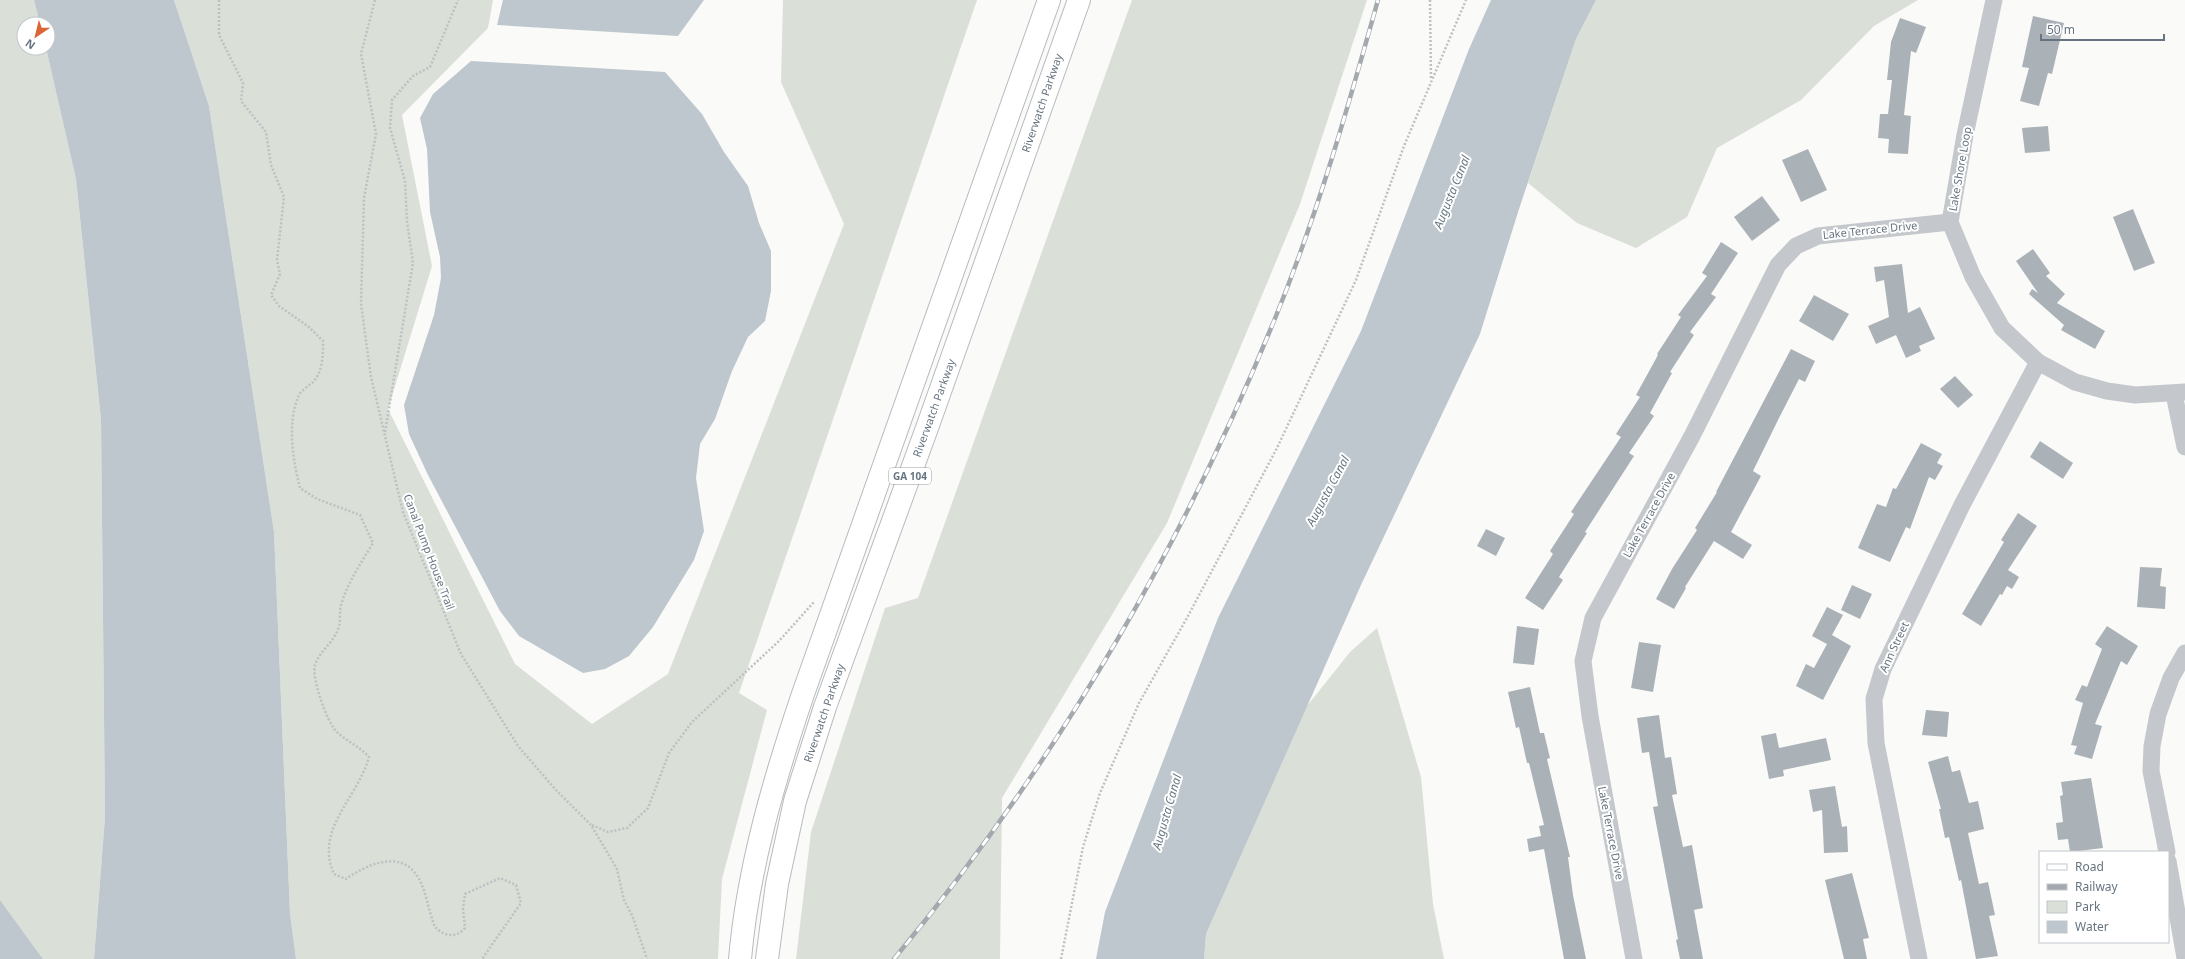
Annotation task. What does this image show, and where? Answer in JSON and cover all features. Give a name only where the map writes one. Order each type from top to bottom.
[{"type":"main road","name":"GA 104","points":[[740,959],[743,927],[757,851],[778,770],[808,680],[1049,0]]},
{"type":"main road","name":"Riverwatch Parkway","points":[[767,959],[777,884],[795,801],[823,714],[927,428],[1079,0]]},
{"type":"street","name":"Lake Shore Loop","points":[[1994,0],[1965,135],[1950,222],[1973,277],[2002,328],[2038,362],[2075,382],[2107,391],[2136,395],[2180,393]]},
{"type":"street","name":"Lake Terrace Drive","points":[[1634,959],[1590,716],[1582,661],[1593,618],[1692,436],[1778,265],[1796,246],[1818,236],[1950,222]]},
{"type":"street","name":"Ann Street","points":[[1919,959],[1876,743],[1874,699],[1883,669],[1955,519],[2038,362]]},
{"type":"street","points":[[2180,393],[2185,447]]},
{"type":"street","points":[[2166,851],[2151,771],[2152,746],[2158,714],[2171,678],[2185,653]]},
{"type":"street","points":[[2169,866],[2185,958]]},
{"type":"path","points":[[219,0],[219,35],[243,83],[241,101],[266,132],[271,165],[284,197],[277,260],[280,274],[271,295],[279,306],[309,327],[323,341],[323,361],[315,380],[298,396],[291,430],[295,468],[300,488],[317,499],[360,515],[373,543],[347,586],[341,607],[340,627],[330,643],[319,654],[314,667],[316,683],[330,725],[337,732],[361,748],[369,757],[365,772],[342,810],[331,832],[328,861],[334,874],[346,879],[370,865],[391,861],[406,864],[416,873],[435,927],[441,933],[450,936],[460,934],[466,928],[463,909],[465,894],[500,878],[516,885],[521,903],[482,959]]},
{"type":"path","points":[[375,0],[360,54],[376,134],[364,198],[361,304],[371,377],[384,434]]},
{"type":"path","name":"Canal Pump House Trail","points":[[458,0],[430,66],[413,76],[392,100],[390,128],[405,181],[407,222],[413,263],[384,434],[403,512],[461,654],[518,746],[555,789],[591,825],[617,869],[624,900],[632,915],[647,959]]},
{"type":"path","points":[[1430,0],[1431,82]]},
{"type":"path","points":[[1061,959],[1083,848],[1100,793],[1139,703],[1188,616],[1277,448],[1356,280],[1404,146],[1452,37],[1466,0]]},
{"type":"path","points":[[591,825],[608,832],[628,828],[648,808],[668,753],[692,722],[779,641],[816,600]]},
{"type":"green space","points":[[0,0],[34,0],[38,16],[16,16],[16,56],[48,56],[76,179],[101,420],[105,817],[94,959],[43,959],[0,900]]},
{"type":"green space","points":[[174,0],[493,0],[488,28],[402,115],[432,266],[388,409],[515,664],[592,724],[668,674],[844,224],[781,82],[783,0],[977,0],[739,693],[767,710],[722,879],[718,959],[296,959],[290,913],[274,532],[209,106]]},
{"type":"green space","points":[[1132,0],[1367,0],[1300,204],[1167,523],[1002,798],[1000,959],[796,959],[811,832],[885,608],[918,598]]},
{"type":"green space","points":[[1596,0],[1918,0],[1874,26],[1801,100],[1717,148],[1687,217],[1636,248],[1577,223],[1528,183],[1576,39]]},
{"type":"green space","points":[[1377,628],[1421,777],[1433,904],[1444,959],[1204,959],[1206,934],[1307,706],[1350,652]]},
{"type":"water","points":[[34,0],[174,0],[209,106],[274,532],[290,913],[296,959],[94,959],[105,817],[101,420],[76,179],[48,56],[56,56],[56,16],[38,16]]},
{"type":"water","points":[[503,0],[704,0],[678,36],[497,25]]},
{"type":"water","name":"Augusta Canal","points":[[1491,0],[1596,0],[1576,39],[1519,209],[1480,334],[1361,585],[1206,934],[1204,959],[1096,959],[1105,912],[1218,618],[1361,331],[1469,49]]},
{"type":"water","points":[[471,61],[665,72],[702,114],[724,152],[748,186],[759,223],[771,251],[771,291],[765,321],[748,337],[732,371],[715,419],[700,444],[696,478],[704,531],[694,560],[653,627],[629,656],[605,669],[583,673],[519,636],[500,611],[428,475],[409,434],[404,405],[434,315],[441,278],[440,257],[430,212],[427,149],[420,118],[433,94]]},
{"type":"water","points":[[0,900],[43,959],[0,959]]},
{"type":"building","points":[[2033,16],[2064,23],[2052,74],[2048,73],[2039,106],[2020,101],[2029,68],[2022,67]]},
{"type":"building","points":[[1900,18],[1926,27],[1916,53],[1911,51],[1904,115],[1911,116],[1908,154],[1888,153],[1889,139],[1878,138],[1880,114],[1888,114],[1892,80],[1887,80],[1891,42]]},
{"type":"building","points":[[2048,126],[2050,151],[2025,153],[2022,128]]},
{"type":"building","points":[[1808,149],[1827,190],[1801,202],[1782,160]]},
{"type":"building","points":[[1762,196],[1780,220],[1752,241],[1734,217]]},
{"type":"building","points":[[2133,209],[2155,263],[2134,271],[2113,217]]},
{"type":"building","points":[[1721,242],[1738,253],[1711,294],[1716,297],[1690,332],[1694,335],[1670,372],[1672,373],[1650,413],[1654,416],[1629,453],[1634,456],[1585,532],[1587,533],[1559,577],[1563,580],[1543,610],[1525,598],[1553,554],[1550,551],[1574,514],[1571,512],[1621,437],[1616,434],[1640,397],[1636,395],[1658,355],[1657,354],[1681,317],[1678,315],[1707,276],[1702,273]]},
{"type":"building","points":[[2033,249],[2050,273],[2046,276],[2065,294],[2057,303],[2105,331],[2095,349],[2061,330],[2064,325],[2029,294],[2032,289],[2038,293],[2016,261]]},
{"type":"building","points":[[1902,264],[1908,313],[1920,307],[1935,339],[1919,346],[1921,351],[1906,358],[1896,335],[1876,344],[1868,326],[1889,317],[1884,280],[1876,282],[1874,267]]},
{"type":"building","points":[[1814,295],[1849,314],[1833,341],[1799,321]]},
{"type":"building","points":[[1791,349],[1815,361],[1805,382],[1799,379],[1779,418],[1753,471],[1761,476],[1731,532],[1752,545],[1743,559],[1714,541],[1685,587],[1686,588],[1674,609],[1656,599],[1672,569],[1697,530],[1695,528],[1717,492]]},
{"type":"building","points":[[1955,376],[1973,395],[1958,408],[1940,389]]},
{"type":"building","points":[[2040,441],[2073,463],[2063,479],[2030,457]]},
{"type":"building","points":[[1921,443],[1942,454],[1937,463],[1943,466],[1935,480],[1929,477],[1910,529],[1906,527],[1890,562],[1858,548],[1877,504],[1886,507],[1893,488],[1896,489]]},
{"type":"building","points":[[2018,513],[2037,526],[2008,570],[2019,577],[2012,589],[2007,586],[2002,595],[2000,594],[1981,626],[1962,614],[2004,542],[2001,540]]},
{"type":"building","points":[[1486,529],[1505,538],[1496,556],[1477,546]]},
{"type":"building","points":[[2140,567],[2162,568],[2160,586],[2166,587],[2165,609],[2137,607]]},
{"type":"building","points":[[1852,585],[1872,594],[1860,619],[1841,610]]},
{"type":"building","points":[[1827,607],[1843,615],[1832,635],[1851,646],[1823,700],[1796,686],[1806,664],[1814,668],[1827,644],[1812,636]]},
{"type":"building","points":[[1517,626],[1539,629],[1534,665],[1513,663]]},
{"type":"building","points":[[2107,626],[2138,646],[2127,665],[2121,661],[2095,724],[2102,726],[2092,759],[2074,754],[2077,746],[2071,745],[2083,703],[2075,700],[2082,685],[2087,687],[2102,649],[2095,644]]},
{"type":"building","points":[[1639,642],[1661,645],[1653,692],[1631,688]]},
{"type":"building","points":[[1530,687],[1540,733],[1544,733],[1550,758],[1547,759],[1570,857],[1568,857],[1573,895],[1586,959],[1564,959],[1544,849],[1529,852],[1527,839],[1541,836],[1539,826],[1544,825],[1529,763],[1527,763],[1519,727],[1516,728],[1508,692]]},
{"type":"building","points":[[1926,710],[1949,712],[1947,737],[1922,735]]},
{"type":"building","points":[[1659,715],[1665,758],[1671,757],[1677,794],[1672,795],[1683,847],[1692,845],[1703,908],[1694,910],[1703,959],[1680,959],[1676,940],[1678,939],[1653,807],[1658,806],[1649,752],[1642,753],[1637,718]]},
{"type":"building","points":[[1776,733],[1779,748],[1826,738],[1831,760],[1783,770],[1784,776],[1769,779],[1761,736]]},
{"type":"building","points":[[1948,756],[1952,772],[1960,770],[1969,803],[1978,801],[1984,829],[1968,833],[1979,884],[1988,882],[1995,915],[1989,916],[1998,956],[1976,959],[1961,880],[1959,881],[1949,837],[1945,838],[1939,809],[1941,809],[1928,762]]},
{"type":"building","points":[[2091,778],[2103,848],[2070,851],[2068,839],[2058,840],[2056,823],[2063,822],[2060,796],[2063,795],[2061,782]]},
{"type":"building","points":[[1835,786],[1842,827],[1847,826],[1848,852],[1824,853],[1822,810],[1813,812],[1809,790]]},
{"type":"building","points":[[1852,873],[1869,938],[1863,939],[1867,959],[1844,959],[1825,880]]},
{"type":"railway","points":[[894,959],[1008,810],[1060,732],[1110,652],[1156,571],[1199,487],[1239,402],[1291,277],[1332,160],[1378,0]]}]
